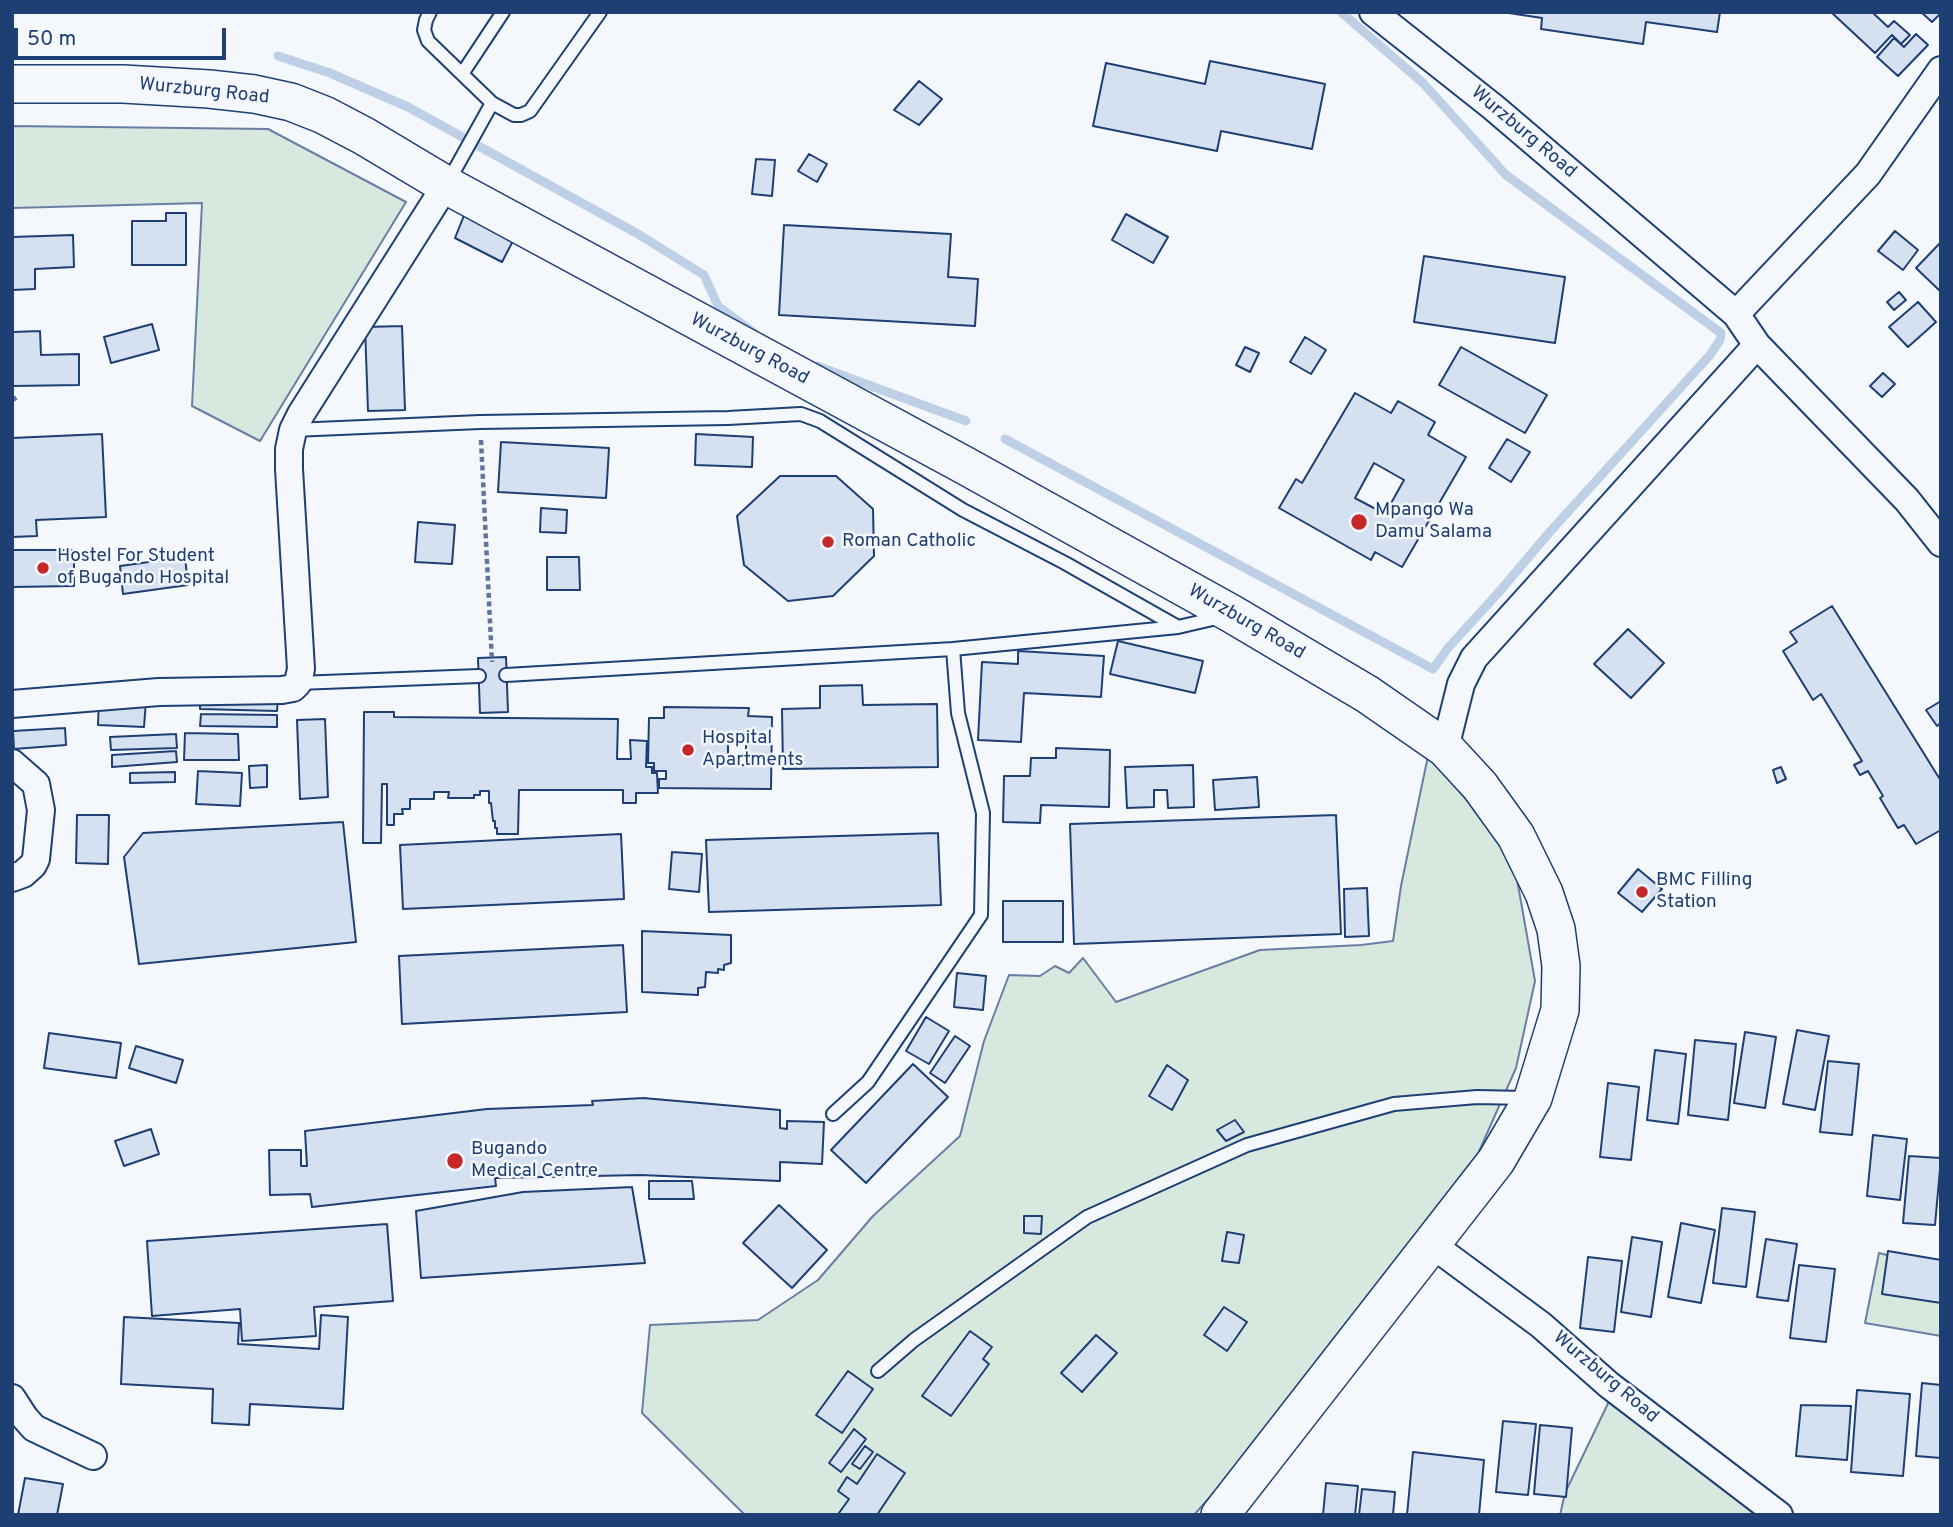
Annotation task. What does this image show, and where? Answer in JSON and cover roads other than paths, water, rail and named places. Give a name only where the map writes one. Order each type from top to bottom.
[{"type":"main road","name":"Wurzburg Road","points":[[12,83],[123,84],[209,89],[254,94],[291,102],[324,115],[446,186],[964,465],[1232,614],[1367,694],[1445,748],[1480,786],[1516,836],[1544,893],[1556,929],[1561,966],[1560,1010],[1533,1098],[1496,1161],[1220,1515]]},
{"type":"street","name":"Wurzburg Road","points":[[1373,12],[1493,107],[1737,314],[1757,345],[1907,500],[1941,543]]},
{"type":"street","points":[[1737,314],[1868,174],[1941,70]]},
{"type":"street","points":[[12,704],[159,692],[288,689],[298,683],[301,669],[289,469],[293,430],[300,414],[446,186]]},
{"type":"street","points":[[1445,748],[1461,684],[1474,658],[1757,345]]},
{"type":"street","points":[[12,763],[36,784],[41,810],[36,859],[23,874],[12,878]]},
{"type":"street","name":"Wurzburg Road","points":[[1430,1243],[1541,1325],[1609,1385],[1779,1515]]},
{"type":"street","points":[[12,1398],[34,1427],[93,1456]]},
{"type":"lane","points":[[430,12],[424,30],[428,41],[492,103],[514,115],[530,110],[600,12]]},
{"type":"lane","points":[[462,74],[503,12]]},
{"type":"lane","points":[[446,186],[492,103]]},
{"type":"lane","points":[[293,430],[480,422],[728,418],[801,414],[820,421],[963,510],[1065,563],[1178,627]]},
{"type":"lane","points":[[506,675],[953,649],[1178,627],[1232,614]]},
{"type":"lane","points":[[833,1114],[868,1082],[981,915],[983,813],[958,713],[953,649]]},
{"type":"lane","points":[[298,683],[479,676]]},
{"type":"lane","points":[[878,1371],[914,1340],[1087,1217],[1247,1145],[1394,1104],[1477,1097],[1533,1098]]},
{"type":"waterway","points":[[1005,439],[1433,669],[1448,648],[1548,534],[1710,355],[1720,340],[1721,333],[1506,175],[1423,83],[1341,12]]},
{"type":"waterway","points":[[278,56],[330,73],[408,107],[638,234],[704,275],[718,306],[753,332]]},
{"type":"waterway","points":[[817,366],[966,421]]},
{"type":"place","name":"Mpango Wa Damu Salama","points":[[1359,522]]},
{"type":"place","name":"Roman Catholic","points":[[828,542]]},
{"type":"place","name":"Hostel For Student of Bugando Hospital","points":[[43,568]]},
{"type":"place","name":"Hospital Apartments","points":[[688,750]]},
{"type":"place","name":"BMC Filling Station","points":[[1642,892]]},
{"type":"place","name":"Bugando Medical Centre","points":[[455,1161]]}]
